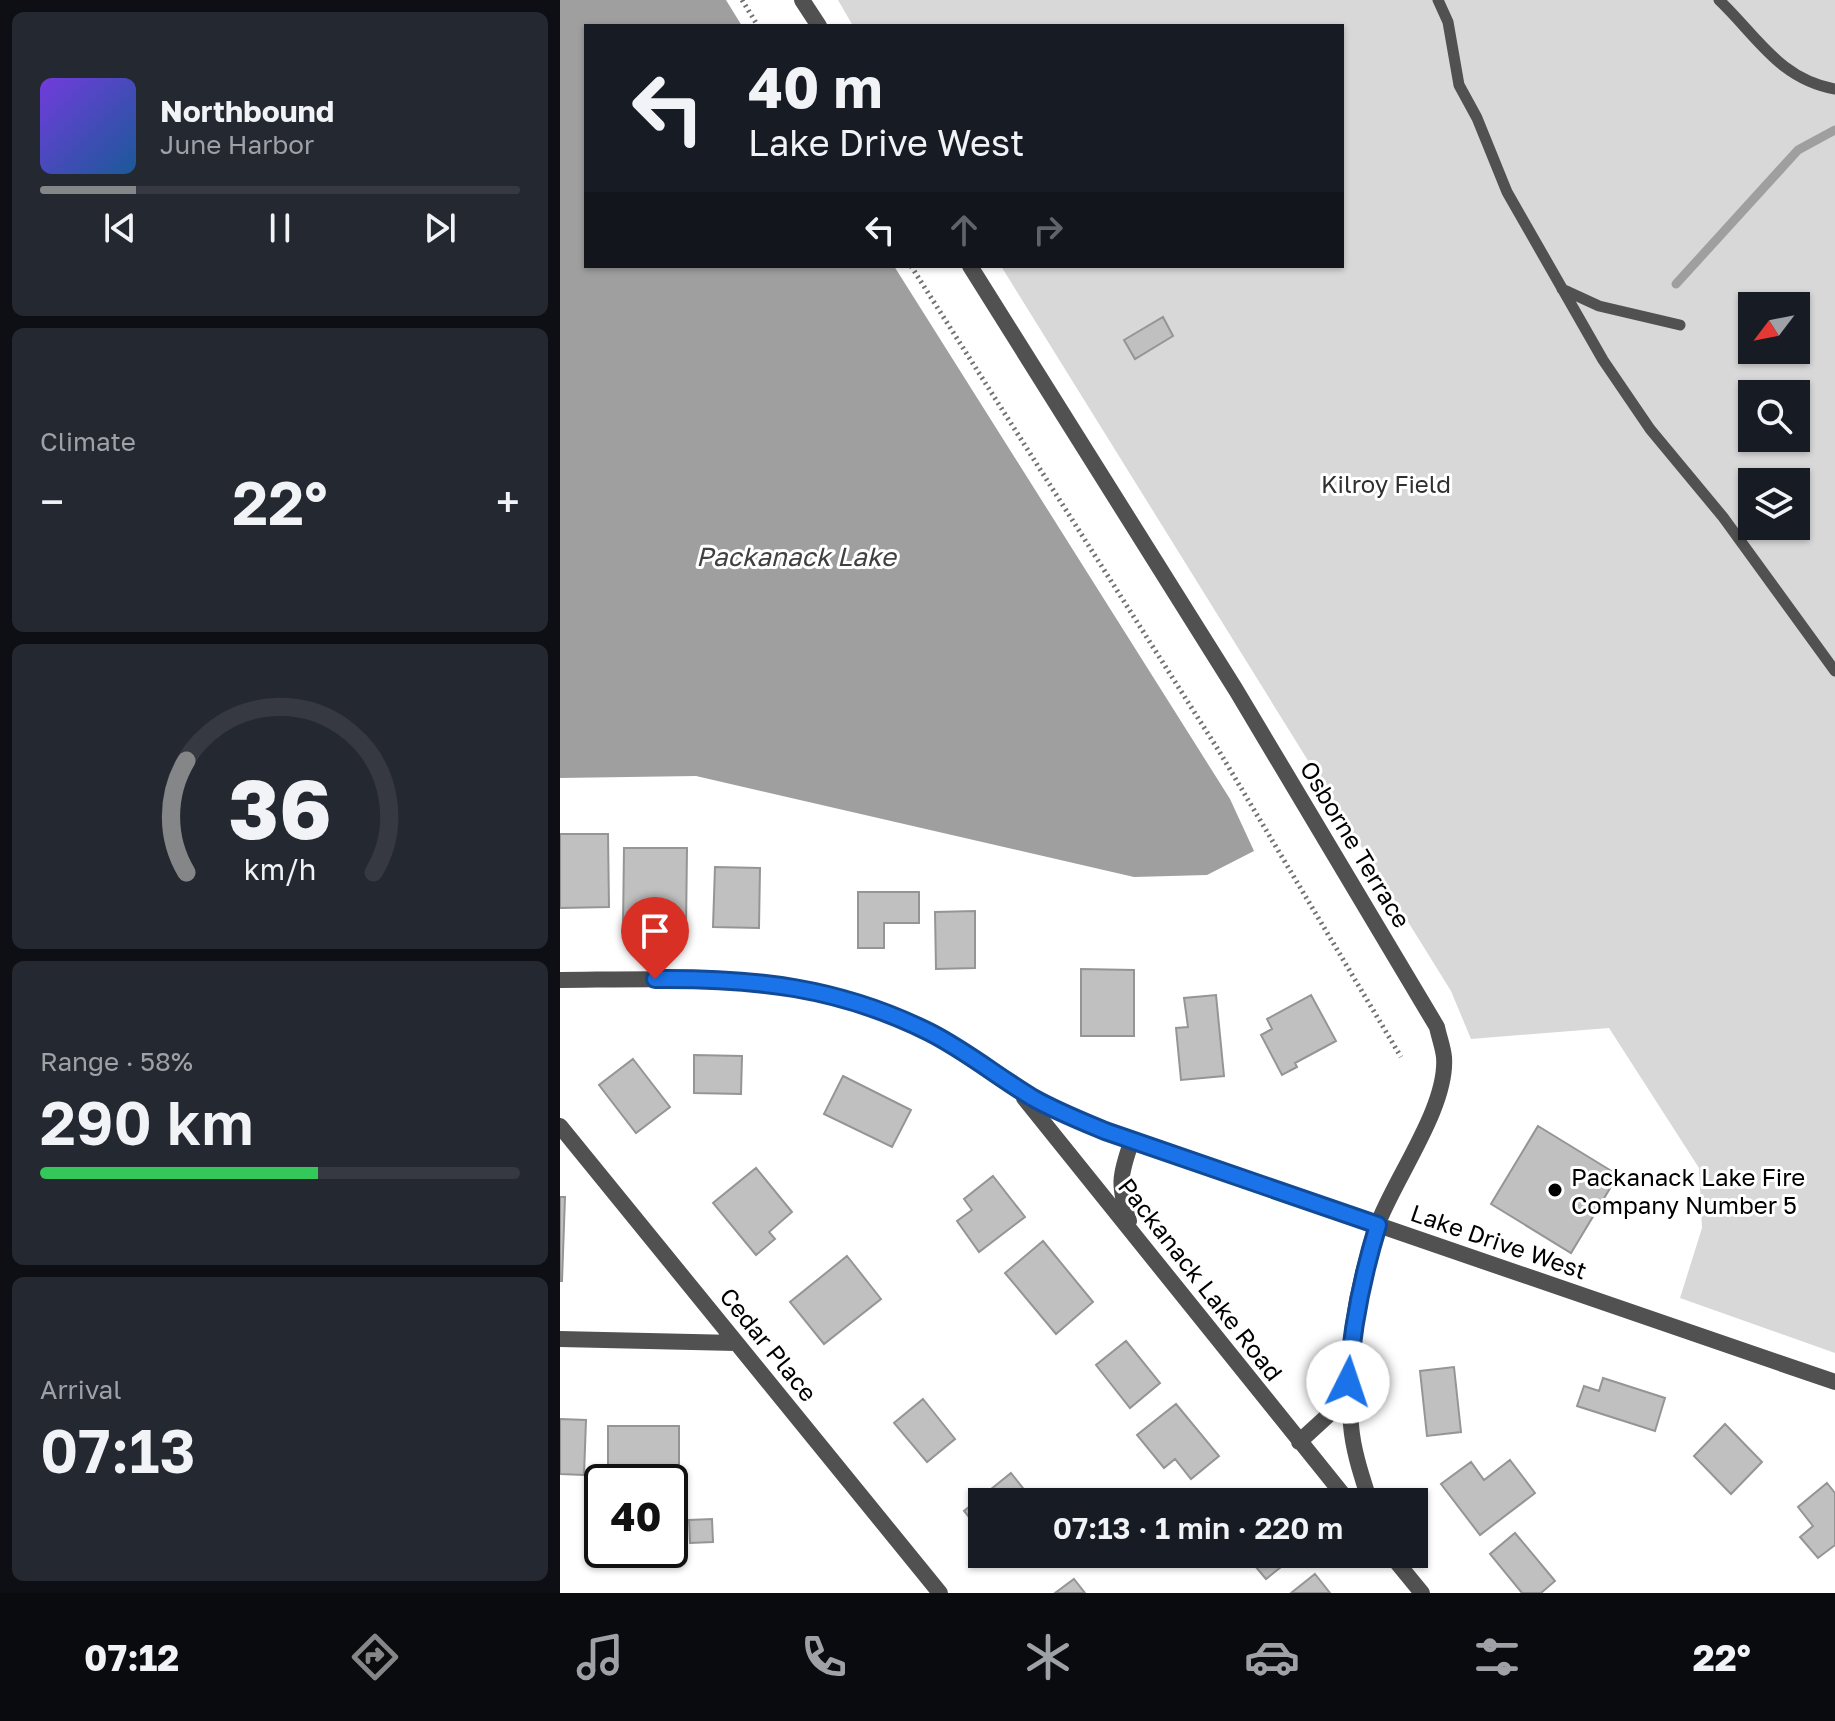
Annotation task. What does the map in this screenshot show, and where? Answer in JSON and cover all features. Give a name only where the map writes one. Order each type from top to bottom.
[{"type":"street","points":[[802,0],[818,24]]},
{"type":"street","name":"Osborne Terrace","points":[[971,268],[1244,703],[1437,1027],[1444,1058],[1440,1091],[1378,1225],[1362,1279],[1352,1333],[1348,1382],[1351,1428],[1366,1488]]},
{"type":"street","name":"Lake Drive West","points":[[560,980],[719,978],[781,984],[829,994],[930,1033],[1071,1117],[1835,1382]]},
{"type":"street","name":"Packanack Lake Road","points":[[1015,1086],[1337,1488]]},
{"type":"street","name":"Cedar Place","points":[[560,1126],[940,1593]]},
{"type":"street","points":[[1132,1140],[1121,1170],[1119,1190],[1132,1230]]},
{"type":"street","points":[[560,1339],[736,1343]]},
{"type":"street","points":[[1299,1442],[1335,1409],[1348,1382]]},
{"type":"street","points":[[1401,1568],[1422,1593]]},
{"type":"lane","points":[[1438,0],[1448,22],[1459,85],[1477,118],[1507,192],[1603,360],[1635,409],[1723,517],[1835,671]]},
{"type":"lane","points":[[1719,0],[1778,62],[1809,82],[1835,89]]},
{"type":"lane","points":[[1562,289],[1599,306],[1680,325]]},
{"type":"path","points":[[742,0],[757,24]]},
{"type":"path","points":[[912,268],[1219,751],[1401,1057]]},
{"type":"green space","name":"Kilroy Field","points":[[838,0],[1835,0],[1835,1353],[1680,1298],[1702,1228],[1699,1168],[1609,1028],[1471,1039],[1451,991],[1002,268],[1344,268],[1344,24],[852,24]]},
{"type":"water","name":"Packanack Lake","points":[[560,0],[726,0],[741,24],[584,24],[584,268],[895,268],[1230,799],[1254,851],[1207,875],[1134,877],[696,776],[560,778]]},
{"type":"building","points":[[1163,317],[1173,336],[1135,359],[1124,340]]},
{"type":"building","points":[[560,834],[608,834],[609,907],[560,908]]},
{"type":"building","points":[[624,848],[687,848],[686,928],[623,927]]},
{"type":"building","points":[[715,867],[760,868],[759,928],[713,927]]},
{"type":"building","points":[[858,892],[919,892],[919,923],[884,923],[884,948],[858,948]]},
{"type":"building","points":[[975,911],[975,968],[936,969],[935,912]]},
{"type":"building","points":[[1081,969],[1134,970],[1134,1036],[1081,1036]]},
{"type":"building","points":[[1216,995],[1224,1076],[1181,1080],[1176,1028],[1188,1027],[1184,998]]},
{"type":"building","points":[[1311,995],[1336,1041],[1295,1063],[1297,1067],[1282,1075],[1261,1035],[1272,1029],[1267,1019]]},
{"type":"building","points":[[694,1055],[742,1056],[741,1094],[694,1093]]},
{"type":"building","points":[[633,1059],[670,1107],[636,1133],[599,1085]]},
{"type":"building","points":[[843,1076],[911,1110],[892,1147],[824,1114]]},
{"type":"building","name":"Packanack Lake Fire Company Number 5","points":[[1538,1126],[1618,1175],[1571,1253],[1491,1204]]},
{"type":"building","points":[[756,1168],[792,1212],[769,1232],[775,1239],[756,1255],[713,1203]]},
{"type":"building","points":[[993,1176],[1025,1217],[979,1252],[957,1221],[972,1210],[964,1199]]},
{"type":"building","points":[[560,1197],[565,1197],[562,1281],[560,1281]]},
{"type":"building","points":[[1043,1241],[1093,1302],[1056,1334],[1005,1273]]},
{"type":"building","points":[[847,1256],[881,1299],[824,1344],[790,1302]]},
{"type":"building","points":[[1126,1341],[1160,1383],[1130,1408],[1096,1365]]},
{"type":"building","points":[[1454,1367],[1461,1432],[1427,1436],[1420,1371]]},
{"type":"building","points":[[1603,1378],[1665,1398],[1655,1431],[1577,1406],[1584,1386],[1599,1391]]},
{"type":"building","points":[[923,1399],[955,1439],[927,1462],[894,1423]]},
{"type":"building","points":[[1176,1404],[1219,1456],[1191,1479],[1175,1459],[1164,1468],[1137,1435]]},
{"type":"building","points":[[560,1419],[586,1420],[584,1475],[560,1474]]},
{"type":"building","points":[[1725,1424],[1762,1462],[1731,1494],[1694,1456]]},
{"type":"building","points":[[608,1426],[679,1426],[679,1464],[608,1464]]},
{"type":"building","points":[[1510,1460],[1535,1493],[1480,1535],[1441,1484],[1471,1462],[1484,1480]]},
{"type":"building","points":[[1011,1473],[1023,1488],[992,1488]]},
{"type":"building","points":[[1827,1483],[1835,1493],[1835,1545],[1818,1558],[1800,1537],[1813,1526],[1798,1507]]},
{"type":"building","points":[[712,1519],[713,1542],[690,1543],[689,1520]]},
{"type":"building","points":[[1515,1533],[1555,1581],[1541,1593],[1522,1593],[1490,1554]]},
{"type":"building","points":[[1257,1568],[1280,1568],[1266,1579]]},
{"type":"building","points":[[1315,1574],[1330,1593],[1291,1593]]},
{"type":"building","points":[[1074,1579],[1085,1593],[1055,1593]]},
{"type":"waterway","points":[[1676,284],[1798,150],[1835,130]]},
{"type":"place","name":"Packanack Lake Fire Company Number 5","points":[[1555,1190]]},
{"type":"route","points":[[655,979],[719,978],[781,984],[829,994],[930,1033],[1035,1099],[1071,1117],[1378,1225],[1362,1279],[1352,1333],[1348,1382]]}]
